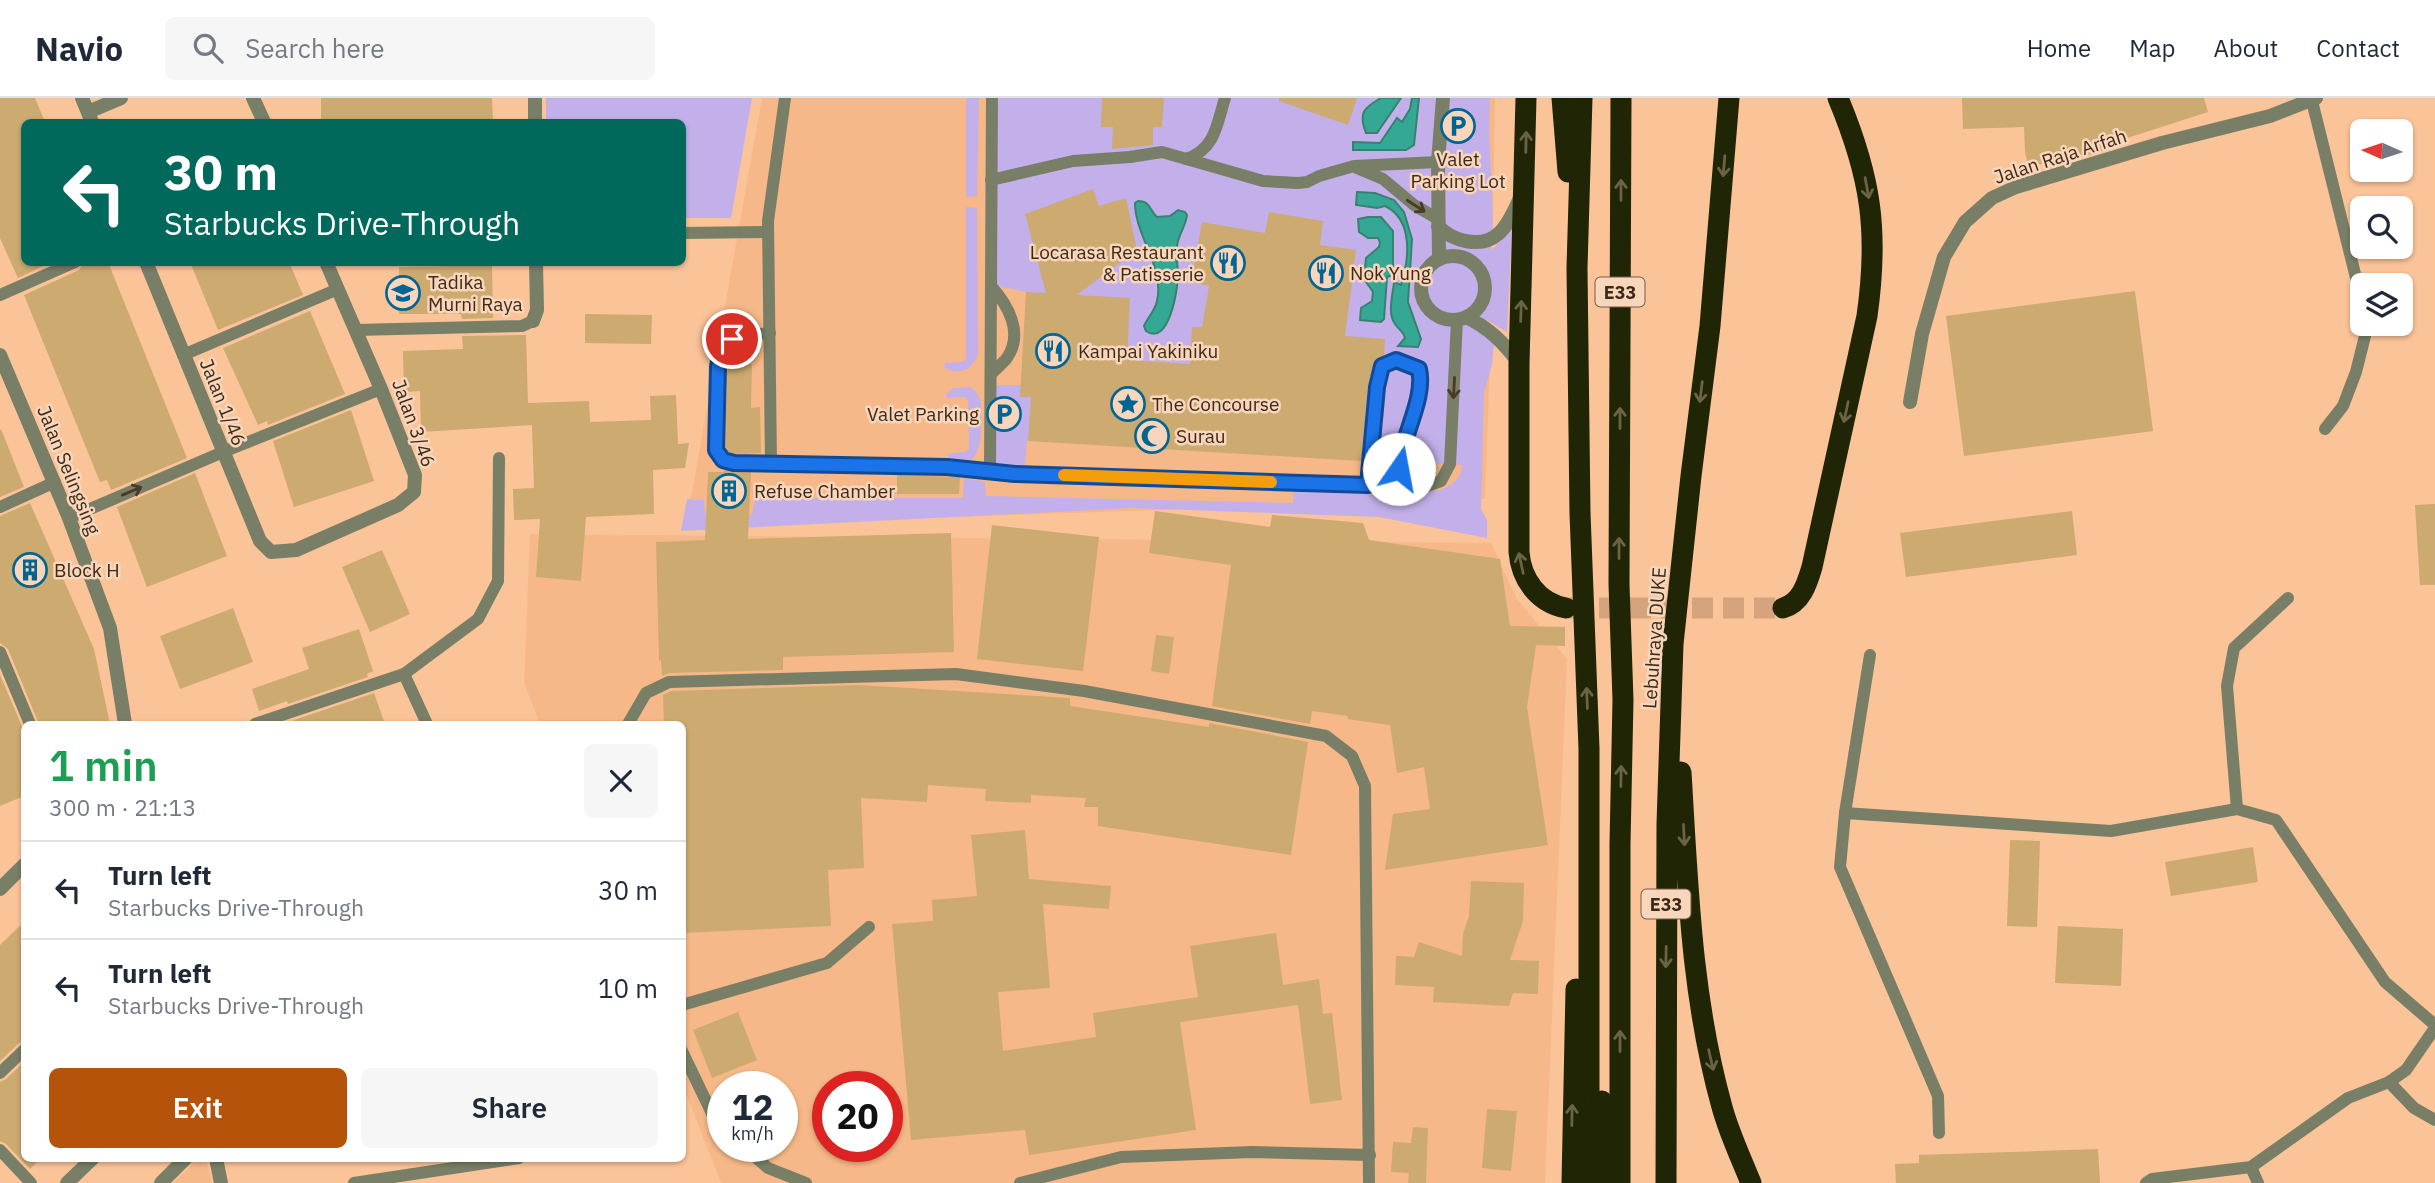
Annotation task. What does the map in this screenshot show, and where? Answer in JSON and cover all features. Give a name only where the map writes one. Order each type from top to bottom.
[{"type":"highway","points":[[1526,98],[1520,364],[1520,566],[1538,595],[1553,606],[1566,608]]},
{"type":"highway","points":[[1562,98],[1577,268]]},
{"type":"highway","points":[[1582,98],[1577,268],[1580,513],[1589,749],[1589,1183]]},
{"type":"highway","name":"Lebuhraya DUKE","points":[[1620,1183],[1623,700],[1619,584],[1621,98]]},
{"type":"highway","name":"Lebuhraya DUKE","points":[[1666,1183],[1667,824],[1673,644],[1710,326],[1729,98]]},
{"type":"highway","points":[[1783,608],[1801,596],[1812,567],[1867,316],[1872,278],[1872,226],[1867,186],[1858,149],[1838,98]]},
{"type":"highway","points":[[1673,644],[1691,941],[1703,1026],[1723,1110],[1751,1183]]},
{"type":"highway","points":[[1572,1183],[1574,1022],[1589,749]]},
{"type":"highway","points":[[1589,900],[1607,1183]]},
{"type":"street","points":[[88,111],[121,98]]},
{"type":"street","points":[[253,98],[263,119]]},
{"type":"street","points":[[535,98],[535,119]]},
{"type":"street","points":[[1438,260],[1438,162],[1443,98]]},
{"type":"street","name":"Jalan Raja Arfah","points":[[1910,402],[1922,334],[1944,257],[1965,222],[1992,198],[2016,187],[2162,143],[2270,116],[2314,100]]},
{"type":"street","points":[[1459,257],[1483,246],[1498,234],[1512,214],[1525,187]]},
{"type":"street","points":[[1438,223],[1446,235],[1456,240],[1483,240],[1498,234]]},
{"type":"street","points":[[1449,256],[1469,260],[1482,276],[1485,287],[1480,305],[1461,318],[1447,320],[1430,310],[1422,292],[1425,273],[1438,260],[1449,256]]},
{"type":"street","name":"Jalan 1/46","points":[[148,266],[260,541],[271,552]]},
{"type":"street","name":"Jalan 3/46","points":[[271,552],[296,550],[398,505],[414,492],[415,475],[382,389],[328,266]]},
{"type":"street","points":[[533,321],[537,310],[536,266]]},
{"type":"street","points":[[1461,318],[1485,326],[1504,343],[1520,364]]},
{"type":"street","name":"Jalan Selingsing","points":[[0,355],[55,482],[110,628],[125,721]]},
{"type":"street","points":[[0,889],[21,869]]},
{"type":"street","points":[[67,1183],[89,1162]]},
{"type":"street","points":[[161,1183],[182,1162]]},
{"type":"street","points":[[217,1162],[221,1183]]},
{"type":"lane","points":[[771,463],[768,221],[785,98]]},
{"type":"lane","points":[[990,471],[992,98]]},
{"type":"lane","points":[[1223,171],[1216,160],[1212,142],[1224,98]]},
{"type":"lane","points":[[2314,100],[2355,273]]},
{"type":"lane","points":[[1186,159],[1197,156],[1212,142]]},
{"type":"lane","points":[[991,180],[1073,161],[1162,152],[1263,181],[1298,183],[1354,166],[1438,162]]},
{"type":"lane","points":[[1354,166],[1384,179],[1438,223]]},
{"type":"lane","points":[[686,233],[768,232]]},
{"type":"lane","points":[[0,295],[66,266]]},
{"type":"lane","points":[[990,286],[1004,301],[1012,318],[1014,337],[1007,357],[990,374]]},
{"type":"lane","points":[[183,355],[338,289]]},
{"type":"lane","points":[[770,333],[732,339],[721,351],[718,367],[716,450],[723,460],[734,463],[947,467],[1015,474],[1427,486],[1441,481],[1450,464],[1461,318]]},
{"type":"lane","points":[[356,330],[522,326],[533,321]]},
{"type":"lane","points":[[2325,429],[2343,406],[2356,372],[2365,336]]},
{"type":"lane","points":[[1368,485],[1377,387],[1382,366],[1396,360],[1419,369],[1422,383],[1400,453],[1397,485]]},
{"type":"lane","points":[[69,518],[223,452],[382,389]]},
{"type":"lane","points":[[264,721],[404,674],[478,619],[498,581],[499,458]]},
{"type":"lane","points":[[0,508],[55,482]]},
{"type":"lane","points":[[2237,809],[2227,686],[2234,648],[2288,598]]},
{"type":"lane","points":[[0,652],[29,721]]},
{"type":"lane","points":[[1870,655],[1845,813],[1840,867],[1938,1097],[1939,1133]]},
{"type":"lane","points":[[404,674],[426,721]]},
{"type":"lane","points":[[630,721],[646,692],[669,682],[956,674],[1084,691],[1326,736],[1352,756],[1365,786],[1369,1183]]},
{"type":"lane","points":[[1845,813],[2110,831],[2237,809],[2276,820],[2385,982],[2435,1026],[2406,1070],[2389,1082],[2348,1098],[2251,1167],[2152,1179],[2146,1183]]},
{"type":"lane","points":[[686,1004],[827,963],[869,927]]},
{"type":"lane","points":[[0,1073],[21,1053]]},
{"type":"lane","points":[[686,1059],[707,1103]]},
{"type":"lane","points":[[2389,1082],[2414,1108],[2435,1120]]},
{"type":"lane","points":[[0,1150],[31,1183]]},
{"type":"lane","points":[[1020,1183],[1121,1157],[1252,1152],[1370,1155]]},
{"type":"lane","points":[[354,1183],[493,1162]]},
{"type":"lane","points":[[761,1162],[768,1168],[806,1183]]},
{"type":"lane","points":[[2251,1167],[2258,1183]]},
{"type":"shaded area","points":[[546,98],[752,98],[731,218],[686,218],[686,119],[546,119]]},
{"type":"shaded area","points":[[762,98],[1495,98],[1485,499],[686,526]]},
{"type":"shaded area","points":[[966,98],[979,98],[977,196],[966,197]]},
{"type":"shaded area","points":[[995,98],[1490,98],[1493,218],[1491,251],[1512,228],[1507,332],[1487,320],[1486,336],[1494,344],[1484,393],[1481,509],[1487,520],[1487,538],[1379,517],[1132,508],[681,531],[687,499],[704,500],[705,513],[752,515],[755,498],[963,498],[964,478],[985,482],[986,496],[1293,503],[1294,487],[1438,491],[1458,478],[1462,465],[1434,463],[1427,471],[1418,473],[1411,472],[1405,462],[1394,461],[1389,473],[1374,473],[1375,460],[1027,440],[1025,466],[992,465],[992,385],[1022,385],[1027,292],[993,285]]},
{"type":"shaded area","points":[[966,207],[977,208],[978,354],[970,367],[957,371],[946,369],[944,363],[962,362],[966,359]]},
{"type":"shaded area","points":[[971,387],[981,402],[979,447],[972,459],[959,462],[949,459],[947,454],[969,449],[968,401],[965,397],[946,398],[946,394],[953,388]]},
{"type":"shaded area","points":[[530,534],[1491,543],[1517,599],[1567,659],[1545,1183],[721,1183],[713,1162],[798,1162],[798,1071],[707,1071],[707,1147],[686,1094],[686,721],[539,721],[524,683]]},
{"type":"shaded area","points":[[195,1162],[207,1162],[212,1183],[173,1183]]},
{"type":"water","points":[[1381,98],[1401,98],[1377,133],[1366,133],[1364,111]]},
{"type":"water","points":[[1412,98],[1419,98],[1414,145],[1406,150],[1353,150],[1353,142],[1380,143],[1397,118],[1402,122],[1410,109]]},
{"type":"water","points":[[1357,192],[1375,193],[1394,200],[1404,212],[1412,239],[1408,302],[1421,339],[1418,347],[1398,346],[1405,338],[1391,314],[1394,282],[1401,285],[1406,264],[1405,231],[1394,212],[1385,206],[1377,208],[1356,205]]},
{"type":"water","points":[[1138,201],[1148,204],[1157,217],[1170,216],[1178,210],[1187,215],[1176,249],[1178,274],[1171,314],[1161,331],[1154,334],[1146,331],[1144,326],[1157,301],[1157,276],[1136,215],[1135,203]]},
{"type":"water","points":[[1381,217],[1393,231],[1393,275],[1387,277],[1384,319],[1381,322],[1360,320],[1361,308],[1372,301],[1373,292],[1364,279],[1366,258],[1379,247],[1380,242],[1378,238],[1368,238],[1359,232],[1358,219]]},
{"type":"building","points":[[0,98],[35,98],[44,119],[21,119],[21,266],[44,266],[18,278],[0,238]]},
{"type":"building","points":[[321,98],[492,98],[493,119],[321,119]]},
{"type":"building","points":[[1102,98],[1164,98],[1162,127],[1153,127],[1153,145],[1112,149],[1113,127],[1101,127]]},
{"type":"building","points":[[1279,98],[1357,98],[1348,125],[1279,101]]},
{"type":"building","points":[[1962,98],[2204,98],[2208,112],[2121,140],[2105,140],[2105,150],[2029,168],[2024,127],[1963,129]]},
{"type":"building","points":[[1093,189],[1099,206],[1126,198],[1137,250],[1077,295],[1130,298],[1127,360],[1190,364],[1192,327],[1202,327],[1209,286],[1191,282],[1202,222],[1265,233],[1269,212],[1323,221],[1320,245],[1356,250],[1345,336],[1385,339],[1384,356],[1375,361],[1368,385],[1361,461],[1028,441],[1031,397],[1020,397],[1026,292],[1046,293],[1025,214]]},
{"type":"building","points":[[82,266],[110,266],[187,458],[111,490],[107,480],[100,482],[24,295],[79,270]]},
{"type":"building","points":[[192,266],[291,266],[303,295],[218,330]]},
{"type":"building","points":[[492,266],[493,318],[462,319],[461,314],[399,314],[399,267]]},
{"type":"building","points":[[2135,291],[2153,431],[1964,456],[1946,316]]},
{"type":"building","points":[[310,311],[345,394],[268,425],[267,421],[258,425],[223,348]]},
{"type":"building","points":[[585,314],[652,315],[651,344],[585,343]]},
{"type":"building","points":[[526,335],[528,403],[589,401],[590,422],[651,420],[650,396],[676,395],[678,444],[689,443],[685,468],[653,470],[654,514],[586,517],[581,581],[536,577],[540,519],[514,520],[513,489],[534,488],[532,425],[421,432],[420,391],[404,392],[403,351],[463,349],[462,336]]},
{"type":"building","points":[[752,364],[751,408],[760,407],[761,453],[735,454],[728,452],[725,447],[728,365]]},
{"type":"building","points":[[351,410],[374,481],[294,507],[273,441]]},
{"type":"building","points":[[0,430],[24,487],[0,497]]},
{"type":"building","points":[[724,469],[751,472],[748,539],[951,533],[954,652],[783,657],[783,670],[669,673],[662,676],[661,660],[659,661],[656,542],[705,540],[708,472],[724,472]]},
{"type":"building","points":[[195,473],[227,556],[147,587],[117,507]]},
{"type":"building","points":[[897,475],[960,477],[959,494],[897,494]]},
{"type":"building","name":"Block H","points":[[30,503],[94,649],[109,721],[38,721],[8,649],[0,643],[0,516]]},
{"type":"building","points":[[2435,504],[2435,585],[2420,585],[2415,505]]},
{"type":"building","points":[[1155,511],[1270,527],[1272,515],[1363,523],[1369,540],[1500,559],[1510,626],[1565,627],[1565,646],[1536,645],[1527,707],[1548,845],[1385,870],[1393,814],[1430,809],[1424,767],[1397,773],[1390,725],[1312,711],[1310,724],[1212,706],[1231,565],[1149,553]]},
{"type":"building","points":[[2072,511],[2077,555],[1906,577],[1900,533]]},
{"type":"building","points":[[992,525],[1099,537],[1083,671],[977,659]]},
{"type":"building","points":[[382,550],[410,614],[370,632],[342,567]]},
{"type":"building","points":[[233,608],[253,662],[180,689],[160,636]]},
{"type":"building","points":[[359,629],[373,671],[367,674],[368,677],[259,711],[252,689],[309,669],[302,648]]},
{"type":"building","points":[[1156,635],[1174,637],[1169,674],[1151,671]]},
{"type":"building","points":[[0,675],[21,724],[21,797],[0,806]]},
{"type":"building","points":[[859,685],[1070,698],[1070,706],[1209,727],[1209,723],[1308,742],[1291,855],[1098,826],[1098,807],[1084,807],[1086,798],[1031,795],[1031,803],[985,801],[986,789],[928,785],[927,802],[861,798],[864,868],[828,870],[831,926],[686,933],[686,721],[664,721],[663,695],[671,691]]},
{"type":"building","points":[[374,693],[384,721],[294,721]]},
{"type":"building","points":[[1025,830],[1029,879],[1111,886],[1109,909],[1043,904],[1050,988],[998,992],[1003,1051],[1096,1037],[1093,1013],[1198,997],[1190,946],[1276,933],[1283,985],[1319,979],[1323,1014],[1332,1013],[1342,1100],[1310,1104],[1298,1005],[1180,1022],[1196,1130],[1029,1155],[1025,1130],[911,1140],[892,924],[933,921],[932,900],[977,896],[971,835]]},
{"type":"building","points":[[2010,840],[2040,841],[2037,927],[2007,926]]},
{"type":"building","points":[[2253,847],[2258,882],[2171,896],[2165,862]]},
{"type":"building","points":[[1471,881],[1524,883],[1523,921],[1510,960],[1539,961],[1538,994],[1513,993],[1509,1006],[1433,1002],[1434,987],[1395,985],[1396,956],[1414,957],[1419,942],[1462,956],[1463,934],[1469,916]]},
{"type":"building","points":[[21,925],[21,1042],[0,1061],[0,945]]},
{"type":"building","points":[[2058,926],[2123,929],[2121,986],[2055,983]]},
{"type":"building","points":[[738,1012],[757,1060],[730,1071],[709,1071],[693,1030]]},
{"type":"building","points":[[21,1065],[21,1160],[0,1141],[0,1082]]},
{"type":"building","points":[[1487,1109],[1517,1111],[1511,1171],[1482,1168]]},
{"type":"building","points":[[1413,1127],[1428,1128],[1426,1183],[1408,1183],[1409,1173],[1391,1172],[1393,1142],[1411,1143]]},
{"type":"building","points":[[2098,1149],[2100,1183],[1896,1183],[1895,1164],[1919,1163],[1919,1155]]},
{"type":"building","points":[[23,1162],[37,1162],[30,1169]]},
{"type":"tunnel","points":[[1568,608],[1783,608]]},
{"type":"slow traffic","points":[[1064,475],[1271,482]]},
{"type":"place","name":"Valet Parking Lot","points":[[1458,126]]},
{"type":"place","name":"Locarasa Restaurant & Patisserie","points":[[1228,263]]},
{"type":"place","name":"Nok Yung","points":[[1326,273]]},
{"type":"place","name":"Tadika Murni Raya","points":[[403,293]]},
{"type":"place","name":"Kampai Yakiniku","points":[[1053,351]]},
{"type":"place","name":"The Concourse","points":[[1128,404]]},
{"type":"place","name":"Valet Parking","points":[[1004,414]]},
{"type":"place","name":"Surau","points":[[1152,436]]},
{"type":"place","name":"Refuse Chamber","points":[[729,491]]},
{"type":"place","name":"Block H","points":[[30,570]]},
{"type":"route","points":[[732,339],[721,351],[718,367],[716,450],[723,460],[734,463],[947,467],[1015,474],[1368,485],[1377,387],[1382,366],[1396,360],[1419,369],[1422,383],[1400,453],[1399,469]]}]
